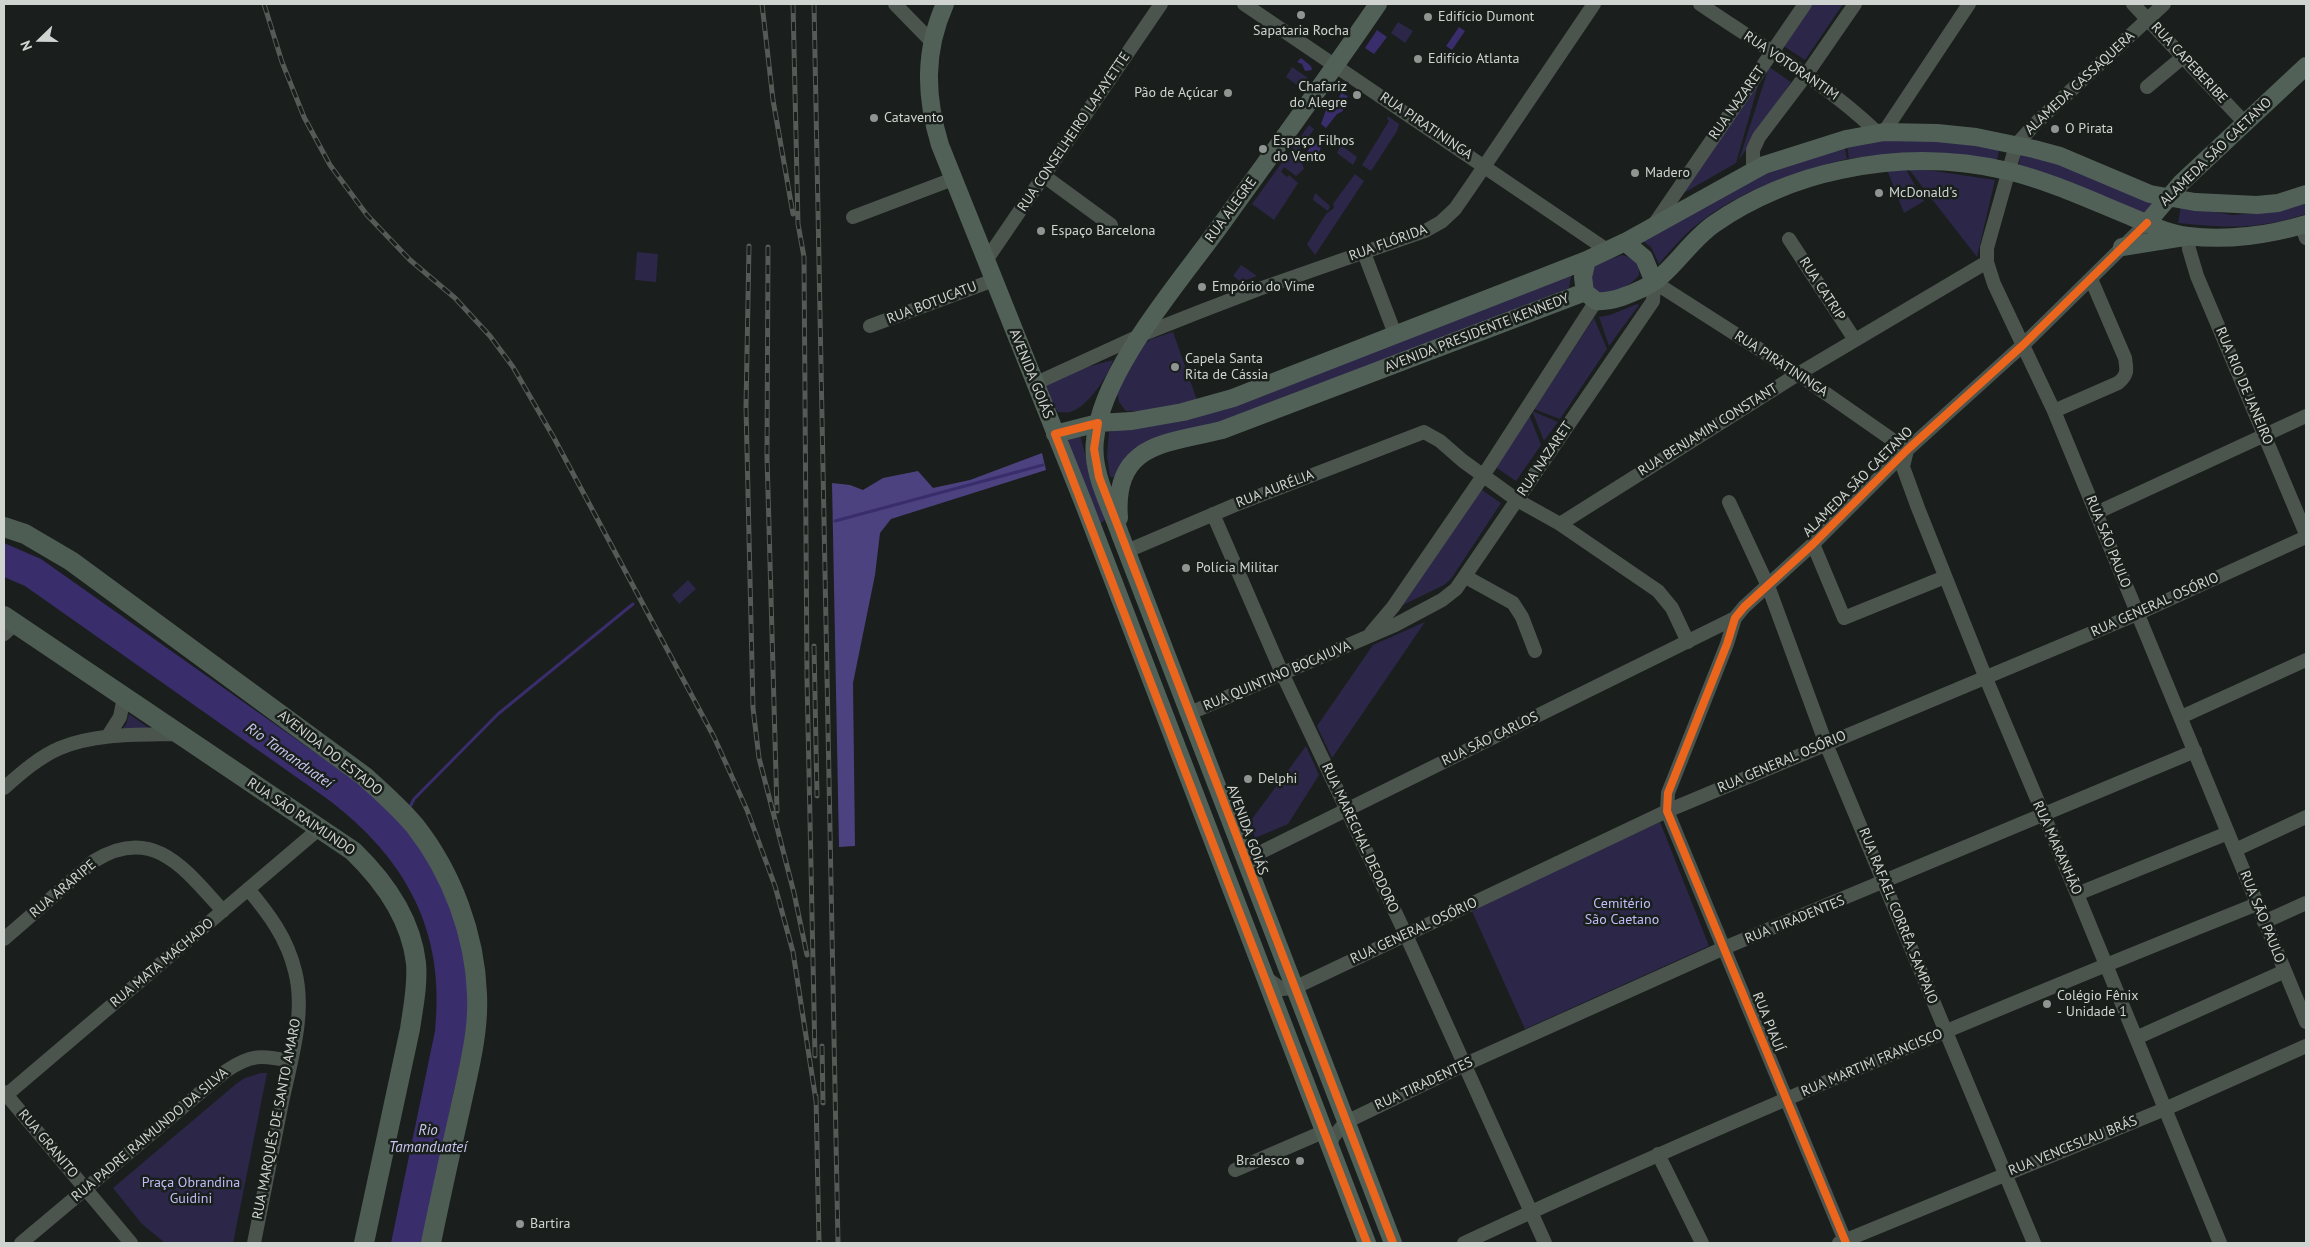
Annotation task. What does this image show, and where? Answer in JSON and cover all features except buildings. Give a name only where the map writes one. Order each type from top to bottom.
[{"type":"highway","name":"AVENIDA DO ESTADO","points":[[4,527],[34,539],[71,561],[349,764],[394,803],[415,826],[427,844],[460,908],[472,957],[477,994],[474,1042],[431,1243]]},
{"type":"highway","name":"RUA SÃO RAIMUNDO","points":[[8,625],[124,697],[353,851],[371,868],[401,912],[411,939],[416,964],[415,994],[410,1029],[364,1243]]},
{"type":"main road","name":"AVENIDA GOIÁS","points":[[945,4],[932,42],[929,95],[932,118],[953,179],[987,259],[1034,384],[1083,502],[1367,1243]]},
{"type":"main road","name":"RUA ALEGRE","points":[[1098,423],[1120,370],[1141,335],[1336,66],[1378,4]]},
{"type":"main road","name":"ALAMEDA SÃO CAETANO","points":[[2147,223],[2168,198],[2306,66]]},
{"type":"main road","name":"AVENIDA PRESIDENTE KENNEDY","points":[[1055,434],[1098,423],[1154,418],[1213,404],[1588,260],[1625,242],[1753,170],[1793,154],[1881,133],[1937,133],[1976,137],[2016,145],[2060,156],[2134,188],[2168,198],[2235,206],[2278,203],[2306,194]]},
{"type":"main road","name":"AVENIDA PRESIDENTE KENNEDY","points":[[1120,534],[1118,507],[1123,475],[1131,462],[1146,451],[1161,445],[1222,430],[1590,296],[1611,301],[1636,292],[1654,282],[1700,234],[1739,208],[1796,183],[1838,170],[1876,162],[1908,160],[1950,162],[2008,171],[2055,186],[2147,223],[2188,236],[2253,235],[2304,229]]},
{"type":"main road","points":[[2122,247],[2188,236]]},
{"type":"main road","points":[[1625,242],[1644,258],[1654,282]]},
{"type":"main road","points":[[1588,260],[1583,277],[1590,296]]},
{"type":"main road","name":"AVENIDA GOIÁS","points":[[1098,423],[1094,449],[1096,465],[1120,534],[1393,1243]]},
{"type":"main road","points":[[1083,502],[1110,553],[1116,555],[1127,551]]},
{"type":"street","points":[[895,4],[932,42]]},
{"type":"street","name":"RUA CONSELHEIRO LAFAYETTE","points":[[987,259],[1161,4]]},
{"type":"street","name":"RUA PIRATININGA","points":[[1244,4],[1607,250]]},
{"type":"street","name":"RUA FLÓRIDA","points":[[1034,384],[1141,335],[1259,289],[1417,234],[1441,222],[1455,209],[1594,4]]},
{"type":"street","name":"RUA VOTORANTIM","points":[[1703,4],[1806,75],[1881,133]]},
{"type":"street","name":"RUA NAZARET","points":[[1652,226],[1805,4]]},
{"type":"street","points":[[1753,170],[1754,150],[1759,137],[1806,75],[1855,4]]},
{"type":"street","points":[[1881,133],[1969,4]]},
{"type":"street","name":"RUA CAPEBERIBE","points":[[2133,4],[2245,123]]},
{"type":"street","name":"ALAMEDA CASSAQUERA","points":[[2008,171],[2016,145],[2164,4]]},
{"type":"street","points":[[2147,87],[2183,57]]},
{"type":"street","name":"RUA SÃO PAULO","points":[[2008,171],[1988,248],[1987,262],[1994,284],[2054,411],[2195,751],[2256,904],[2285,971],[2302,1002],[2306,1022]]},
{"type":"street","points":[[1044,176],[1111,225]]},
{"type":"street","points":[[853,217],[953,179]]},
{"type":"street","name":"ALAMEDA SÃO CAETANO","points":[[1667,811],[1668,793],[1728,644],[1736,618],[1744,607],[1813,544],[1907,450],[2023,345],[2147,223]]},
{"type":"street","name":"RUA RIO DE JANEIRO","points":[[2188,236],[2189,249],[2197,276],[2306,536]]},
{"type":"street","name":"RUA CATRIP","points":[[1789,239],[1855,340]]},
{"type":"street","points":[[1364,253],[1394,334]]},
{"type":"street","name":"RUA BENJAMIN CONSTANT","points":[[1560,524],[1798,374],[1987,262]]},
{"type":"street","points":[[2054,411],[2118,383],[2125,377],[2127,370],[2125,358],[2091,279]]},
{"type":"street","name":"RUA BOTUCATU","points":[[870,326],[994,280]]},
{"type":"street","name":"RUA PIRATININGA","points":[[1654,282],[1798,374],[1907,450]]},
{"type":"street","name":"RUA NAZARET","points":[[1411,618],[1450,595],[1466,576],[1653,301],[1654,282]]},
{"type":"street","points":[[1411,618],[1399,614],[1393,607],[1483,476],[1590,296]]},
{"type":"street","points":[[2096,513],[2306,416]]},
{"type":"street","name":"RUA AURÉLIA","points":[[1127,551],[1212,514],[1424,432],[1440,441],[1483,476]]},
{"type":"street","name":"RUA MARANHÃO","points":[[1907,450],[1903,467],[1945,577],[2042,816],[2078,894],[2220,1243]]},
{"type":"street","points":[[1483,476],[1517,500],[1560,524],[1658,591],[1672,608],[1688,642]]},
{"type":"street","name":"RUA RAFAEL CORRÊA SAMPAIO","points":[[1729,502],[1768,586],[1826,744],[2034,1243]]},
{"type":"street","name":"RUA MARECHAL DEODORO","points":[[1212,514],[1282,673],[1466,1064],[1545,1243]]},
{"type":"street","name":"RUA GENERAL OSÓRIO","points":[[1294,988],[1667,811],[1985,676],[2137,614],[2306,536]]},
{"type":"street","points":[[1813,544],[1844,618],[1945,577]]},
{"type":"street","points":[[1466,576],[1513,603],[1522,617],[1534,650]]},
{"type":"street","name":"RUA QUINTINO BOCAIUVA","points":[[1365,638],[1393,607]]},
{"type":"street","name":"RUA QUINTINO BOCAIUVA","points":[[1190,713],[1411,618]]},
{"type":"street","name":"RUA SÃO CARLOS","points":[[1245,860],[1736,618]]},
{"type":"street","points":[[2181,718],[2306,660]]},
{"type":"street","points":[[108,736],[120,717],[124,697]]},
{"type":"street","points":[[4,788],[37,762],[59,748],[77,742],[108,736],[178,734]]},
{"type":"street","name":"RUA TIRADENTES","points":[[1330,1148],[1333,1137],[1346,1122],[1466,1064],[1724,948],[1884,883],[2195,751]]},
{"type":"street","name":"RUA PIAUÍ","points":[[1667,811],[1843,1242]]},
{"type":"street","points":[[2235,850],[2306,817]]},
{"type":"street","name":"RUA MATA MACHADO","points":[[5,1095],[320,828]]},
{"type":"street","points":[[2078,894],[2228,833]]},
{"type":"street","name":"RUA ARARIPE","points":[[4,939],[94,862],[109,852],[131,846],[156,850],[172,859],[223,911]]},
{"type":"street","name":"RUA MARQUÊS DE SANTO AMARO","points":[[248,889],[276,925],[286,944],[295,971],[299,1000],[295,1038],[254,1243]]},
{"type":"street","points":[[2264,922],[2306,903]]},
{"type":"street","name":"RUA MARTIM FRANCISCO","points":[[1464,1243],[1658,1154],[1786,1099],[2256,904]]},
{"type":"street","points":[[2136,1038],[2285,971]]},
{"type":"street","points":[[1266,978],[1282,989],[1294,988]]},
{"type":"street","name":"RUA VENCESLAU BRÁS","points":[[1843,1242],[2165,1109],[2306,1046]]},
{"type":"street","name":"RUA PADRE RAIMUNDO DA SILVA","points":[[22,1243],[162,1122],[240,1061],[255,1056],[270,1056],[290,1061]]},
{"type":"street","name":"RUA GRANITO","points":[[5,1095],[131,1243]]},
{"type":"street","points":[[1235,1170],[1323,1132]]},
{"type":"street","points":[[1658,1154],[1702,1243]]},
{"type":"green space","points":[[1811,4],[1843,4],[1805,60],[1782,45]]},
{"type":"green space","points":[[1398,22],[1413,31],[1405,43],[1391,33]]},
{"type":"green space","points":[[1292,67],[1308,78],[1301,88],[1286,77]]},
{"type":"green space","points":[[1769,67],[1791,82],[1739,160]]},
{"type":"green space","points":[[1762,72],[1736,163],[1682,194]]},
{"type":"green space","points":[[1388,116],[1399,124],[1397,131],[1371,171],[1362,165],[1389,121],[1387,119]]},
{"type":"green space","points":[[1309,125],[1314,129],[1297,154],[1299,162],[1302,162],[1304,169],[1296,176],[1284,167],[1281,172],[1287,177],[1289,175],[1298,183],[1274,220],[1252,204]]},
{"type":"green space","points":[[1944,137],[2000,145],[1997,160],[1923,154],[1886,154],[1849,159],[1847,145],[1879,139]]},
{"type":"green space","points":[[1844,144],[1847,159],[1782,178],[1740,197],[1702,221],[1685,235],[1659,264],[1651,247],[1640,239],[1755,174]]},
{"type":"green space","points":[[1341,145],[1357,157],[1353,165],[1337,153]]},
{"type":"green space","points":[[2021,150],[2155,200],[2147,214],[2131,209],[2019,165]]},
{"type":"green space","points":[[1904,166],[1924,201],[1904,213],[1886,167]]},
{"type":"green space","points":[[1907,167],[1995,180],[1977,257]]},
{"type":"green space","points":[[1355,174],[1364,181],[1315,255],[1307,244],[1326,214],[1334,208],[1333,204]]},
{"type":"green space","points":[[1315,193],[1330,206],[1328,211],[1313,200]]},
{"type":"green space","points":[[2306,199],[2306,214],[2272,223],[2228,227],[2178,223],[2181,206],[2232,215],[2262,213]]},
{"type":"green space","points":[[637,252],[658,254],[656,282],[635,280]]},
{"type":"green space","points":[[1622,255],[1629,257],[1637,264],[1639,275],[1622,288],[1602,295],[1591,290],[1588,273],[1595,264]]},
{"type":"green space","points":[[1241,265],[1257,276],[1241,282],[1233,276]]},
{"type":"green space","points":[[1572,271],[1569,288],[1395,358],[1220,422],[1143,445],[1125,458],[1117,475],[1112,478],[1110,476],[1107,456],[1109,432],[1212,409]]},
{"type":"green space","points":[[1637,304],[1639,305],[1609,346],[1599,317],[1610,315]]},
{"type":"green space","points":[[1594,318],[1607,349],[1560,419],[1534,409]]},
{"type":"green space","points":[[1173,332],[1198,403],[1150,412],[1126,411],[1119,402],[1117,391],[1141,347],[1151,339]]},
{"type":"green space","points":[[1113,360],[1102,382],[1083,405],[1070,412],[1058,412],[1053,405],[1045,384],[1069,372]]},
{"type":"green space","points":[[1532,411],[1558,422],[1544,441]]},
{"type":"green space","points":[[1529,414],[1541,445],[1516,481],[1494,466]]},
{"type":"green space","points":[[1080,435],[1092,480],[1106,519],[1100,524],[1067,442],[1072,436]]},
{"type":"green space","points":[[1479,488],[1501,503],[1451,579],[1444,585],[1403,605]]},
{"type":"green space","points":[[688,580],[696,589],[679,604],[672,595]]},
{"type":"green space","points":[[1425,622],[1332,758],[1317,726],[1373,645]]},
{"type":"green space","points":[[129,714],[149,728],[121,730],[126,725]]},
{"type":"green space","points":[[1306,746],[1319,775],[1288,824],[1255,838],[1249,823]]},
{"type":"green space","name":"Cemitério São Caetano","points":[[1660,822],[1709,946],[1525,1029],[1471,909]]},
{"type":"green space","name":"Praça Obrandina Guidini","points":[[267,1073],[233,1243],[165,1243],[142,1224],[113,1188],[236,1084],[245,1078]]},
{"type":"shaded area","points":[[1042,453],[1046,470],[891,519],[880,533],[875,575],[853,683],[855,846],[839,847],[832,483],[850,485],[863,490],[883,478],[918,471],[933,488],[970,480]]},
{"type":"water","points":[[1459,27],[1465,31],[1452,50],[1446,46]]},
{"type":"water","points":[[1377,30],[1387,37],[1374,54],[1365,48]]},
{"type":"water","points":[[1301,58],[1311,66],[1312,70],[1305,71],[1302,64],[1297,62]]},
{"type":"water","points":[[1341,93],[1348,96],[1343,103],[1343,111],[1337,114],[1326,128],[1321,124],[1327,107],[1337,102]]},
{"type":"water","points":[[1317,143],[1321,146],[1320,151],[1316,157],[1310,160],[1306,153],[1311,146]]},
{"type":"water","name":"Rio Tamanduateí","points":[[4,543],[41,559],[363,787],[394,815],[429,861],[443,887],[463,943],[470,999],[464,1047],[422,1243],[391,1243],[435,1031],[437,994],[434,960],[426,928],[414,899],[398,871],[378,845],[354,821],[326,798],[25,586],[4,577]]},
{"type":"waterway","points":[[835,521],[1043,465]]},
{"type":"waterway","points":[[409,809],[414,799],[498,714],[633,604]]},
{"type":"railway","points":[[264,4],[282,62],[304,117],[330,165],[367,215],[410,260],[455,298],[490,336],[513,367],[554,438],[714,737],[747,810],[775,886],[793,952],[816,1101]]},
{"type":"railway","points":[[762,4],[773,100],[793,214]]},
{"type":"railway","points":[[793,4],[798,224],[804,257],[807,678],[815,1056]]},
{"type":"railway","points":[[814,4],[838,1243]]},
{"type":"railway","points":[[749,246],[746,407],[753,708],[759,758],[794,893],[807,955]]},
{"type":"railway","points":[[768,247],[767,456],[777,811]]},
{"type":"railway","points":[[814,646],[817,796]]},
{"type":"railway","points":[[822,1046],[823,1103]]},
{"type":"railway","points":[[816,1096],[819,1243]]},
{"type":"cycle path","points":[[1846,1243],[1667,811],[1668,793],[1727,644],[1735,618],[1744,607],[1813,544],[1907,450],[2023,345],[2147,223]]},
{"type":"cycle path","points":[[1367,1243],[1055,434],[1098,423],[1094,449],[1099,477],[1393,1243]]},
{"type":"place","name":"Sapataria Rocha","points":[[1301,15]]},
{"type":"place","name":"Edifício Dumont","points":[[1428,17]]},
{"type":"place","name":"Edifício Atlanta","points":[[1418,59]]},
{"type":"place","name":"Pão de Açúcar","points":[[1228,93]]},
{"type":"place","name":"Chafariz do Alegre","points":[[1357,95]]},
{"type":"place","name":"Catavento","points":[[874,118]]},
{"type":"place","name":"O Pirata","points":[[2055,129]]},
{"type":"place","name":"Espaço Filhos do Vento","points":[[1263,149]]},
{"type":"place","name":"Madero","points":[[1635,173]]},
{"type":"place","name":"McDonald's","points":[[1879,193]]},
{"type":"place","name":"Espaço Barcelona","points":[[1041,231]]},
{"type":"place","name":"Empório do Vime","points":[[1202,287]]},
{"type":"place","name":"Capela Santa Rita de Cássia","points":[[1175,367]]},
{"type":"place","name":"Polícia Militar","points":[[1186,568]]},
{"type":"place","name":"Delphi","points":[[1248,779]]},
{"type":"place","name":"Colégio Fênix - Unidade 1","points":[[2047,1004]]},
{"type":"place","name":"Bradesco","points":[[1300,1161]]},
{"type":"place","name":"Bartira","points":[[520,1224]]}]
